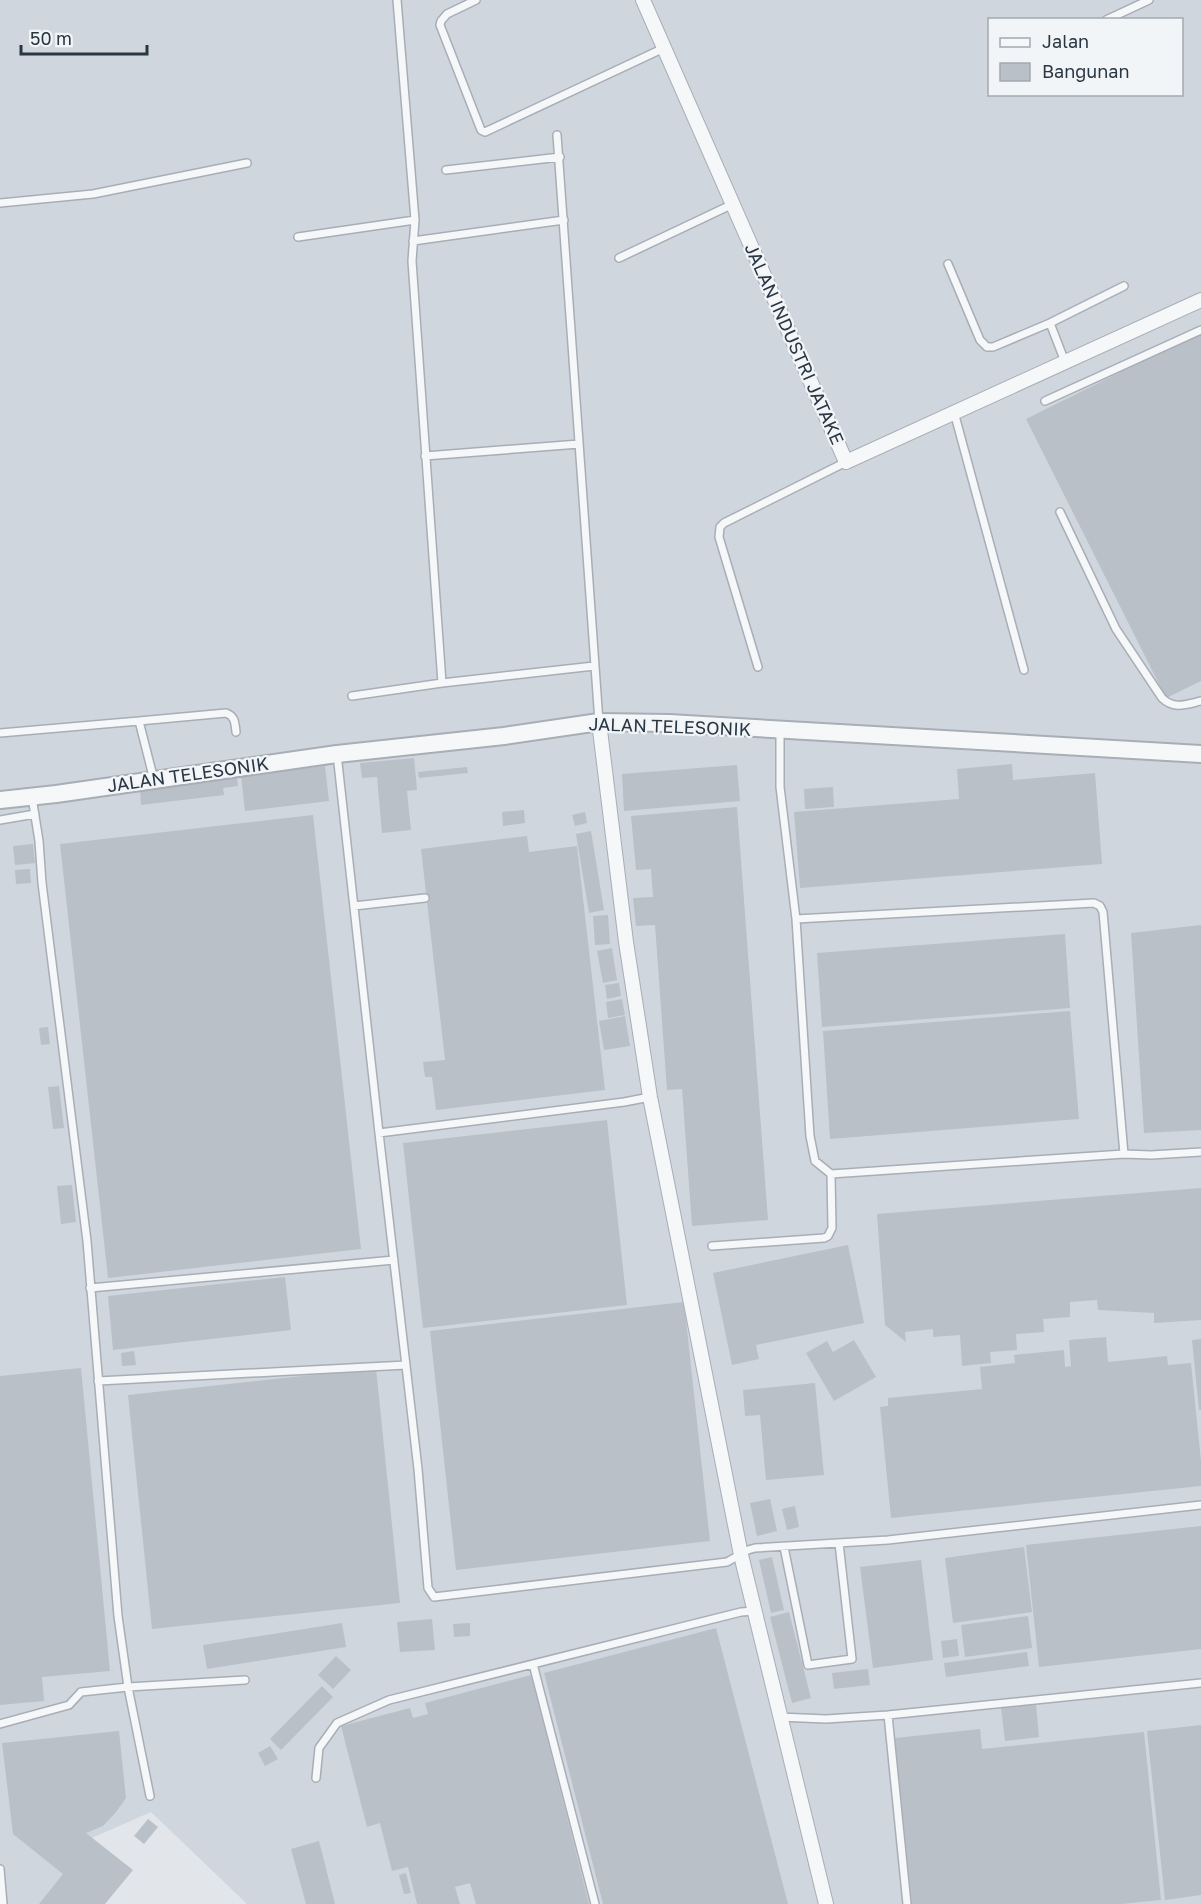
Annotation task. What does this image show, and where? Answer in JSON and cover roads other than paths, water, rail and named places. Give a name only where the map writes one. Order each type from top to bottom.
[{"type":"street","name":"JALAN INDUSTRI JATAKE","points":[[643,0],[846,462],[1201,300]]},
{"type":"street","name":"JALAN TELESONIK","points":[[0,800],[337,754],[504,736],[599,722],[669,723],[1201,754]]},
{"type":"street","points":[[599,722],[626,942],[650,1097],[741,1555],[826,1904]]},
{"type":"lane","points":[[397,0],[415,220],[412,261],[442,683]]},
{"type":"lane","points":[[476,0],[447,14],[441,21],[441,25],[483,132],[488,132],[664,48]]},
{"type":"lane","points":[[1110,18],[1149,0]]},
{"type":"lane","points":[[557,135],[599,722]]},
{"type":"lane","points":[[446,170],[560,157]]},
{"type":"lane","points":[[0,203],[93,194],[247,163]]},
{"type":"lane","points":[[619,258],[733,204]]},
{"type":"lane","points":[[298,237],[415,220]]},
{"type":"lane","points":[[413,241],[564,220]]},
{"type":"lane","points":[[948,264],[980,340],[987,347],[993,347],[1050,323],[1124,286]]},
{"type":"lane","points":[[1050,323],[1065,362]]},
{"type":"lane","points":[[1045,401],[1201,330]]},
{"type":"lane","points":[[954,412],[1024,670]]},
{"type":"lane","points":[[425,456],[579,444]]},
{"type":"lane","points":[[758,667],[719,537],[720,527],[846,462]]},
{"type":"lane","points":[[1060,512],[1116,629],[1162,698],[1170,705],[1176,706],[1201,700]]},
{"type":"lane","points":[[352,696],[442,683],[594,666]]},
{"type":"lane","points":[[0,733],[226,712],[232,715],[235,721],[236,732]]},
{"type":"lane","points":[[139,721],[154,780]]},
{"type":"lane","points":[[780,731],[780,787],[796,919],[810,1136],[815,1161],[831,1174],[1124,1154],[1201,1152]]},
{"type":"lane","points":[[337,754],[418,1469],[428,1588],[434,1597],[727,1562],[755,1548],[888,1540],[1201,1505]]},
{"type":"lane","points":[[32,797],[85,1229],[118,1616],[128,1687],[150,1796]]},
{"type":"lane","points":[[0,820],[35,814]]},
{"type":"lane","points":[[354,906],[425,898]]},
{"type":"lane","points":[[796,919],[1094,903],[1100,906],[1124,1154]]},
{"type":"lane","points":[[379,1133],[650,1097]]},
{"type":"lane","points":[[712,1246],[828,1236],[832,1228],[831,1174]]},
{"type":"lane","points":[[90,1288],[394,1260]]},
{"type":"lane","points":[[98,1381],[406,1365]]},
{"type":"lane","points":[[784,1547],[808,1665],[852,1659],[839,1543]]},
{"type":"lane","points":[[316,1778],[318,1748],[337,1723],[389,1700],[741,1612],[754,1611]]},
{"type":"lane","points":[[533,1664],[595,1904]]},
{"type":"lane","points":[[0,1724],[69,1705],[81,1692],[245,1680]]},
{"type":"lane","points":[[779,1717],[826,1719],[888,1715],[1201,1683]]},
{"type":"lane","points":[[888,1715],[907,1904]]},
{"type":"lane","points":[[0,1869],[3,1904]]}]
